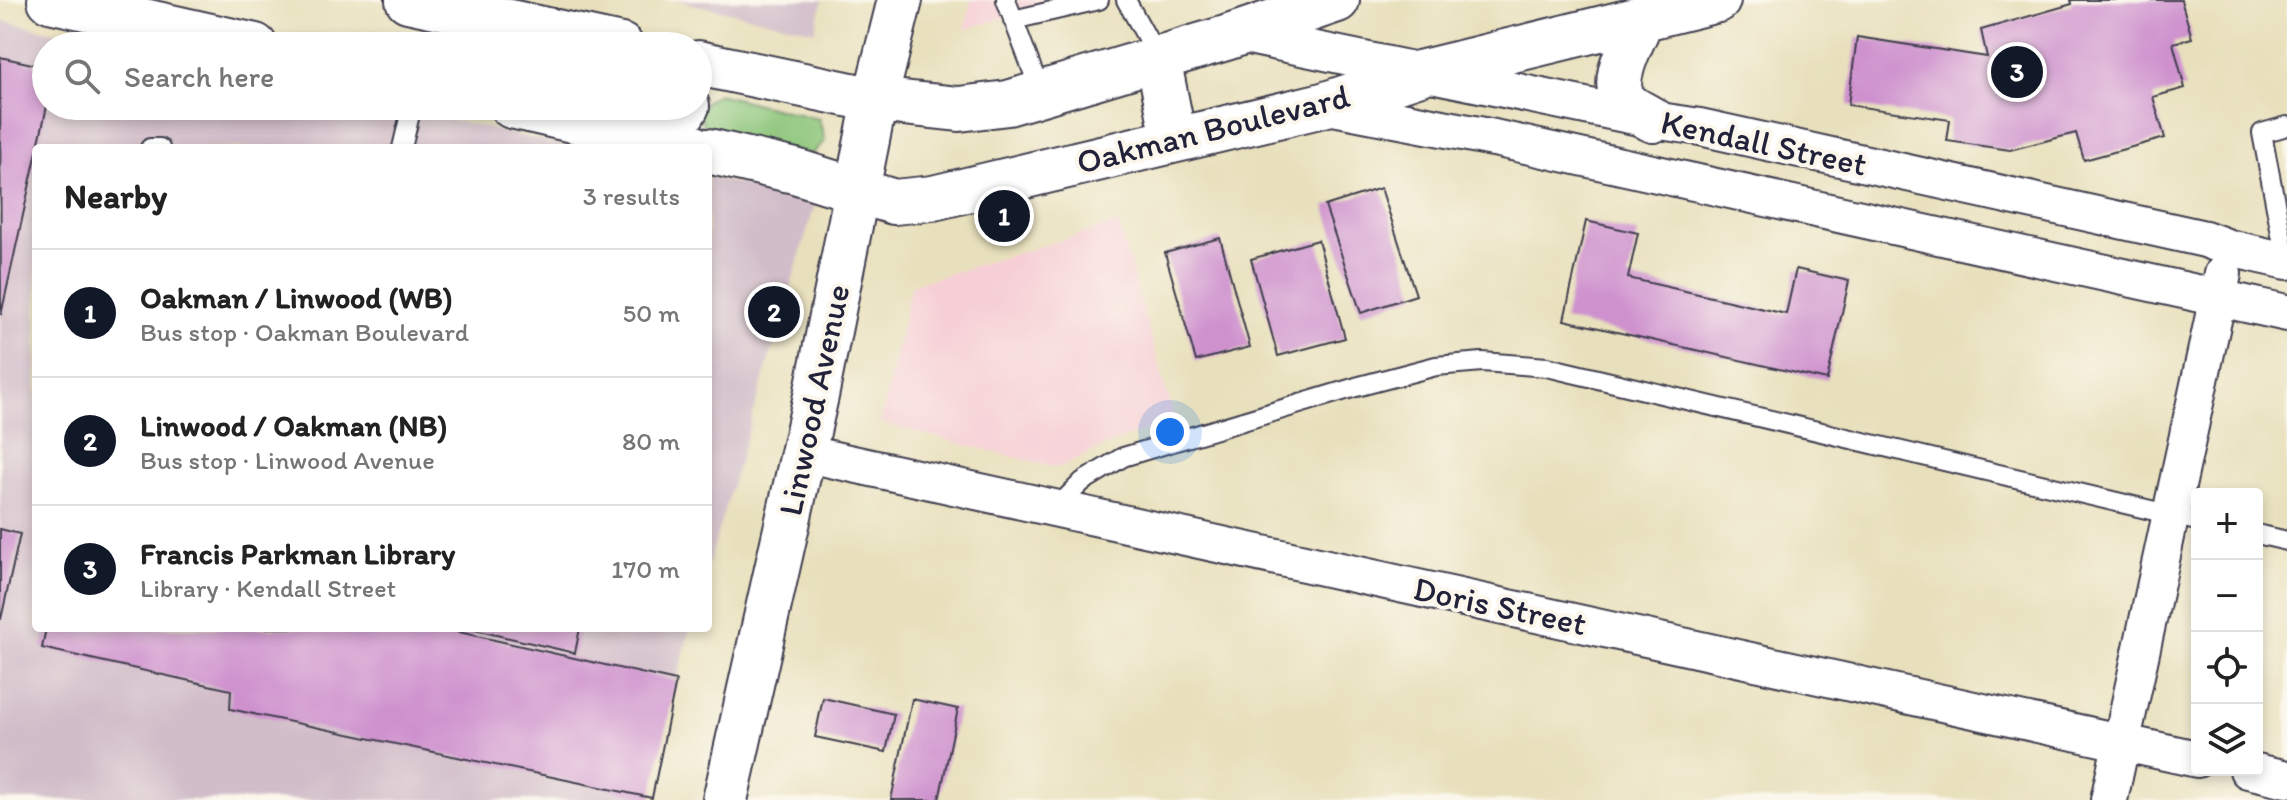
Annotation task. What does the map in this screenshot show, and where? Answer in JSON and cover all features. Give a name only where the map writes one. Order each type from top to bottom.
[{"type":"street","points":[[50,0],[213,18],[234,32]]},
{"type":"street","points":[[408,0],[556,32]]},
{"type":"street","name":"Linwood Avenue","points":[[725,800],[803,453],[859,191],[875,100],[900,0]]},
{"type":"street","points":[[712,66],[875,100],[959,109],[1008,103],[1239,34],[1337,0]]},
{"type":"street","name":"Oakman Boulevard","points":[[712,152],[795,171],[894,202],[933,198],[1323,105],[1423,72],[1718,0]]},
{"type":"street","points":[[1641,20],[1620,75],[1620,89],[1625,103],[1653,120]]},
{"type":"street","name":"Kendall Street","points":[[1239,34],[1653,120],[1700,127],[2194,236],[2229,248],[2286,260]]},
{"type":"street","points":[[1158,58],[1174,139]]},
{"type":"street","name":"Kendall Street","points":[[1323,105],[1494,138],[2287,313]]},
{"type":"street","points":[[571,120],[676,144]]},
{"type":"street","points":[[609,129],[679,120]]},
{"type":"street","points":[[2109,800],[2184,519],[2217,298],[2229,248]]},
{"type":"street","name":"Doris Street","points":[[803,453],[2191,758]]},
{"type":"street","points":[[2263,773],[2287,779]]},
{"type":"lane","points":[[1006,0],[1041,93]]},
{"type":"lane","points":[[1013,20],[1099,0]]},
{"type":"lane","points":[[1126,0],[1158,58]]},
{"type":"lane","points":[[403,144],[409,120]]},
{"type":"lane","points":[[2286,260],[2262,133],[2287,126]]},
{"type":"lane","points":[[1056,508],[1082,482],[1123,457],[1423,369],[1482,362],[1547,367],[2184,519]]},
{"type":"lane","points":[[2263,535],[2287,541]]},
{"type":"shaded area","points":[[675,0],[823,0],[815,31]]},
{"type":"shaded area","points":[[971,0],[1072,0],[965,29]]},
{"type":"shaded area","points":[[0,20],[54,32],[32,32],[32,120],[450,120],[558,144],[32,144],[32,632],[689,632],[646,800],[0,800]]},
{"type":"shaded area","points":[[712,178],[816,201],[712,552]]},
{"type":"shaded area","points":[[1118,223],[1175,420],[1107,445],[1057,468],[880,423],[911,285]]},
{"type":"green space","points":[[718,94],[819,119],[825,141],[811,155],[715,135],[702,120],[712,120],[712,98]]},
{"type":"building","points":[[2071,0],[2181,0],[2192,38],[2173,43],[2185,88],[2153,97],[2165,138],[2084,160],[2076,133],[2010,150],[1947,141],[1950,120],[1848,105],[1857,37],[1987,57],[1981,30],[2072,4]]},
{"type":"building","points":[[0,57],[32,64],[32,120],[44,120],[39,144],[32,144],[32,174],[1,315]]},
{"type":"building","points":[[1381,188],[1416,295],[1361,313],[1325,206]]},
{"type":"building","points":[[1586,221],[1638,233],[1628,278],[1786,314],[1796,269],[1849,281],[1827,380],[1564,320]]},
{"type":"building","points":[[1220,238],[1250,347],[1196,361],[1165,253]]},
{"type":"building","points":[[1318,240],[1345,338],[1278,356],[1251,259]]},
{"type":"building","points":[[0,529],[20,534],[1,619],[0,619]]},
{"type":"building","points":[[45,632],[459,632],[676,681],[652,798],[230,709],[231,690],[42,648]]},
{"type":"building","points":[[483,632],[579,632],[575,653]]},
{"type":"building","points":[[823,698],[894,714],[886,752],[815,737]]},
{"type":"building","points":[[912,699],[958,709],[939,800],[891,800]]},
{"type":"place","name":"Francis Parkman Library","points":[[2017,72]]},
{"type":"place","name":"Oakman / Linwood (WB)","points":[[1004,216]]},
{"type":"place","name":"Linwood / Oakman (NB)","points":[[774,312]]}]
